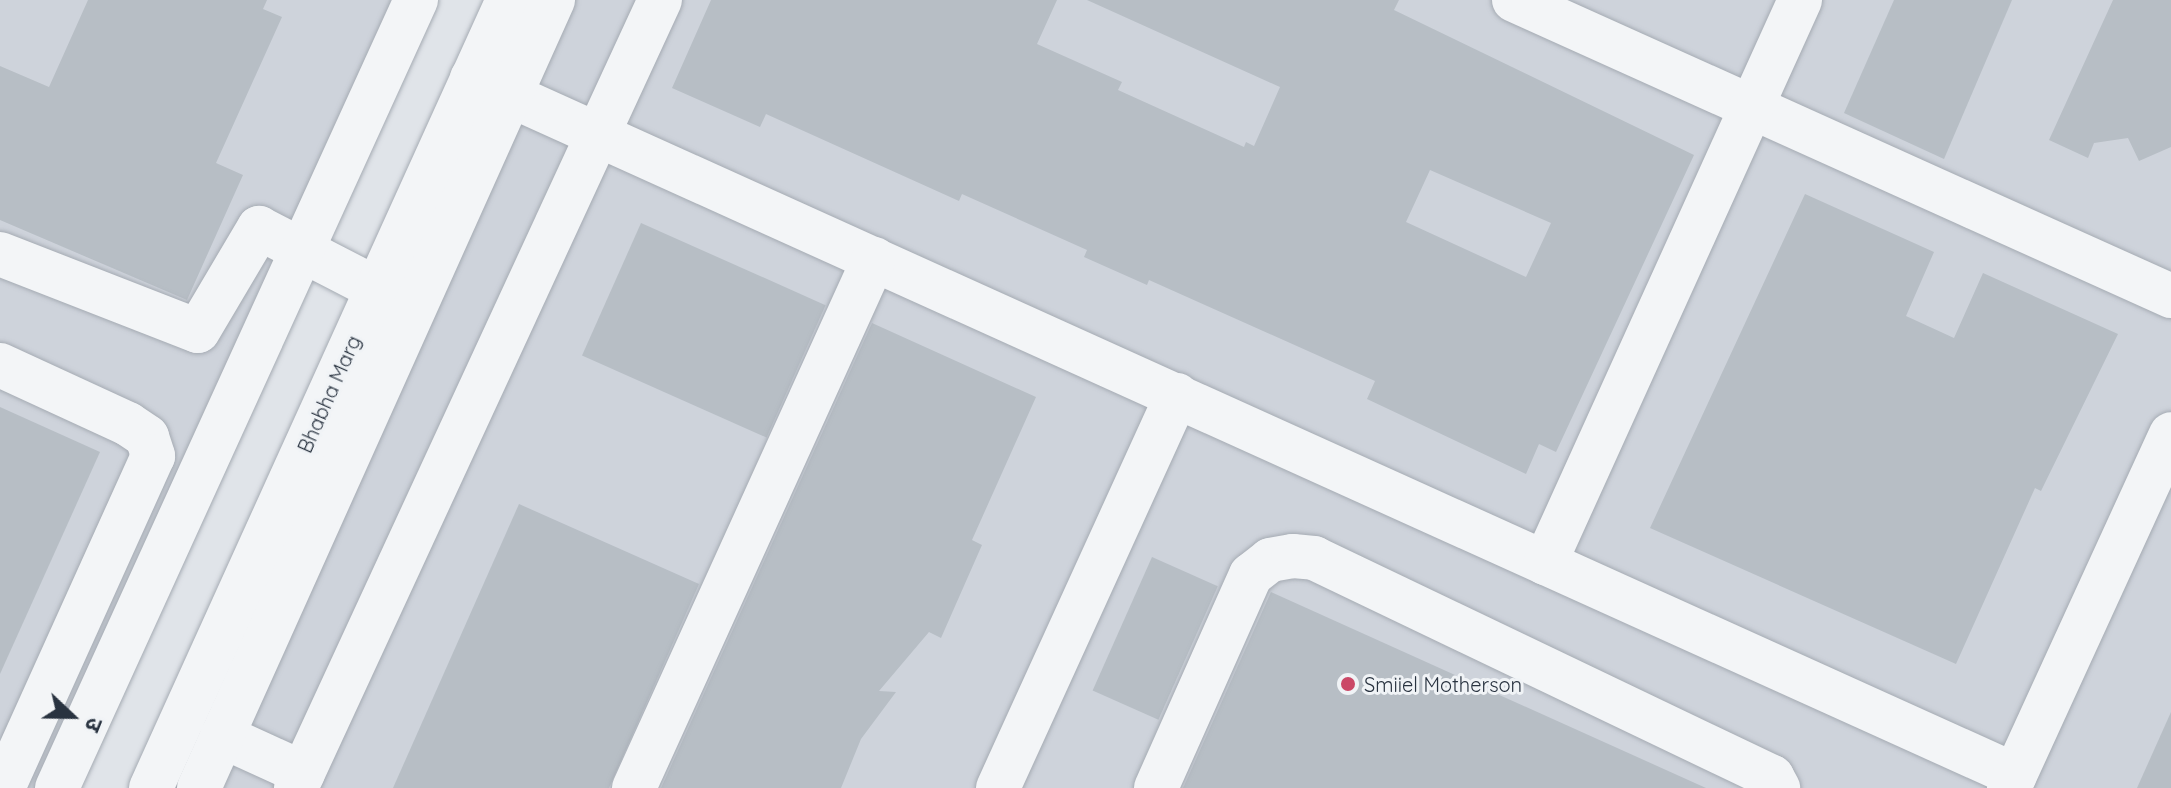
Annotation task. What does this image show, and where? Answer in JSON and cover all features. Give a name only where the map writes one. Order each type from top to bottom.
[{"type":"street","points":[[57,788],[416,0]]},
{"type":"street","name":"Bhabha Marg","points":[[199,788],[491,87],[508,0]]},
{"type":"street","name":"Bhabha Marg","points":[[151,788],[377,289],[491,87],[553,0]]},
{"type":"street","points":[[222,736],[299,780],[660,0]]},
{"type":"street","points":[[1514,0],[2171,296]]},
{"type":"street","points":[[1545,563],[1800,0]]},
{"type":"street","points":[[491,87],[1545,563],[2012,782],[2171,434]]},
{"type":"street","points":[[0,254],[198,331],[259,228],[377,289]]},
{"type":"street","points":[[634,788],[874,259]]},
{"type":"street","points":[[0,365],[147,437],[153,456],[3,788]]},
{"type":"street","points":[[998,788],[1177,395]]},
{"type":"street","points":[[1156,788],[1251,575],[1270,560],[1293,556],[1314,558],[1744,763],[1772,777],[1778,788]]},
{"type":"street","points":[[104,569],[148,589]]},
{"type":"shaded area","points":[[0,0],[426,0],[75,788],[0,788]]},
{"type":"shaded area","points":[[506,0],[2171,0],[2171,788],[149,788]]},
{"type":"building","points":[[88,0],[267,0],[263,9],[282,17],[216,163],[243,175],[187,300],[0,220],[0,66],[49,87]]},
{"type":"building","points":[[711,0],[1057,0],[1037,44],[1122,82],[1118,90],[1244,147],[1246,142],[1254,146],[1280,87],[1087,0],[1399,0],[1394,10],[1694,155],[1556,452],[1539,444],[1526,474],[1367,399],[1375,381],[1149,280],[1147,285],[1084,257],[1087,250],[962,194],[959,201],[766,114],[760,127],[672,88]],"holes":[[[1430,170],[1551,223],[1526,277],[1406,222]]]},
{"type":"building","points":[[1894,0],[2012,0],[1944,159],[1844,113]]},
{"type":"building","points":[[2113,0],[2171,0],[2171,147],[2139,161],[2128,138],[2094,143],[2088,158],[2049,140]]},
{"type":"building","points":[[1805,194],[1934,252],[1906,316],[1954,338],[1983,273],[2118,334],[2041,491],[2035,488],[1956,664],[1650,528]]},
{"type":"building","points":[[641,223],[826,305],[767,438],[582,355]]},
{"type":"building","points":[[872,323],[1036,397],[972,540],[982,545],[941,638],[929,632],[879,691],[896,692],[861,739],[841,788],[661,788]]},
{"type":"building","points":[[0,407],[100,452],[0,674]]},
{"type":"building","points":[[519,504],[699,584],[609,788],[393,788]]},
{"type":"building","points":[[1152,557],[1218,586],[1158,720],[1093,690]]},
{"type":"building","name":"Smiiel Motherson","points":[[1271,592],[1706,788],[1183,788]]},
{"type":"building","points":[[2171,712],[2171,788],[2137,788]]},
{"type":"place","name":"Smiiel Motherson","points":[[1348,684]]}]
